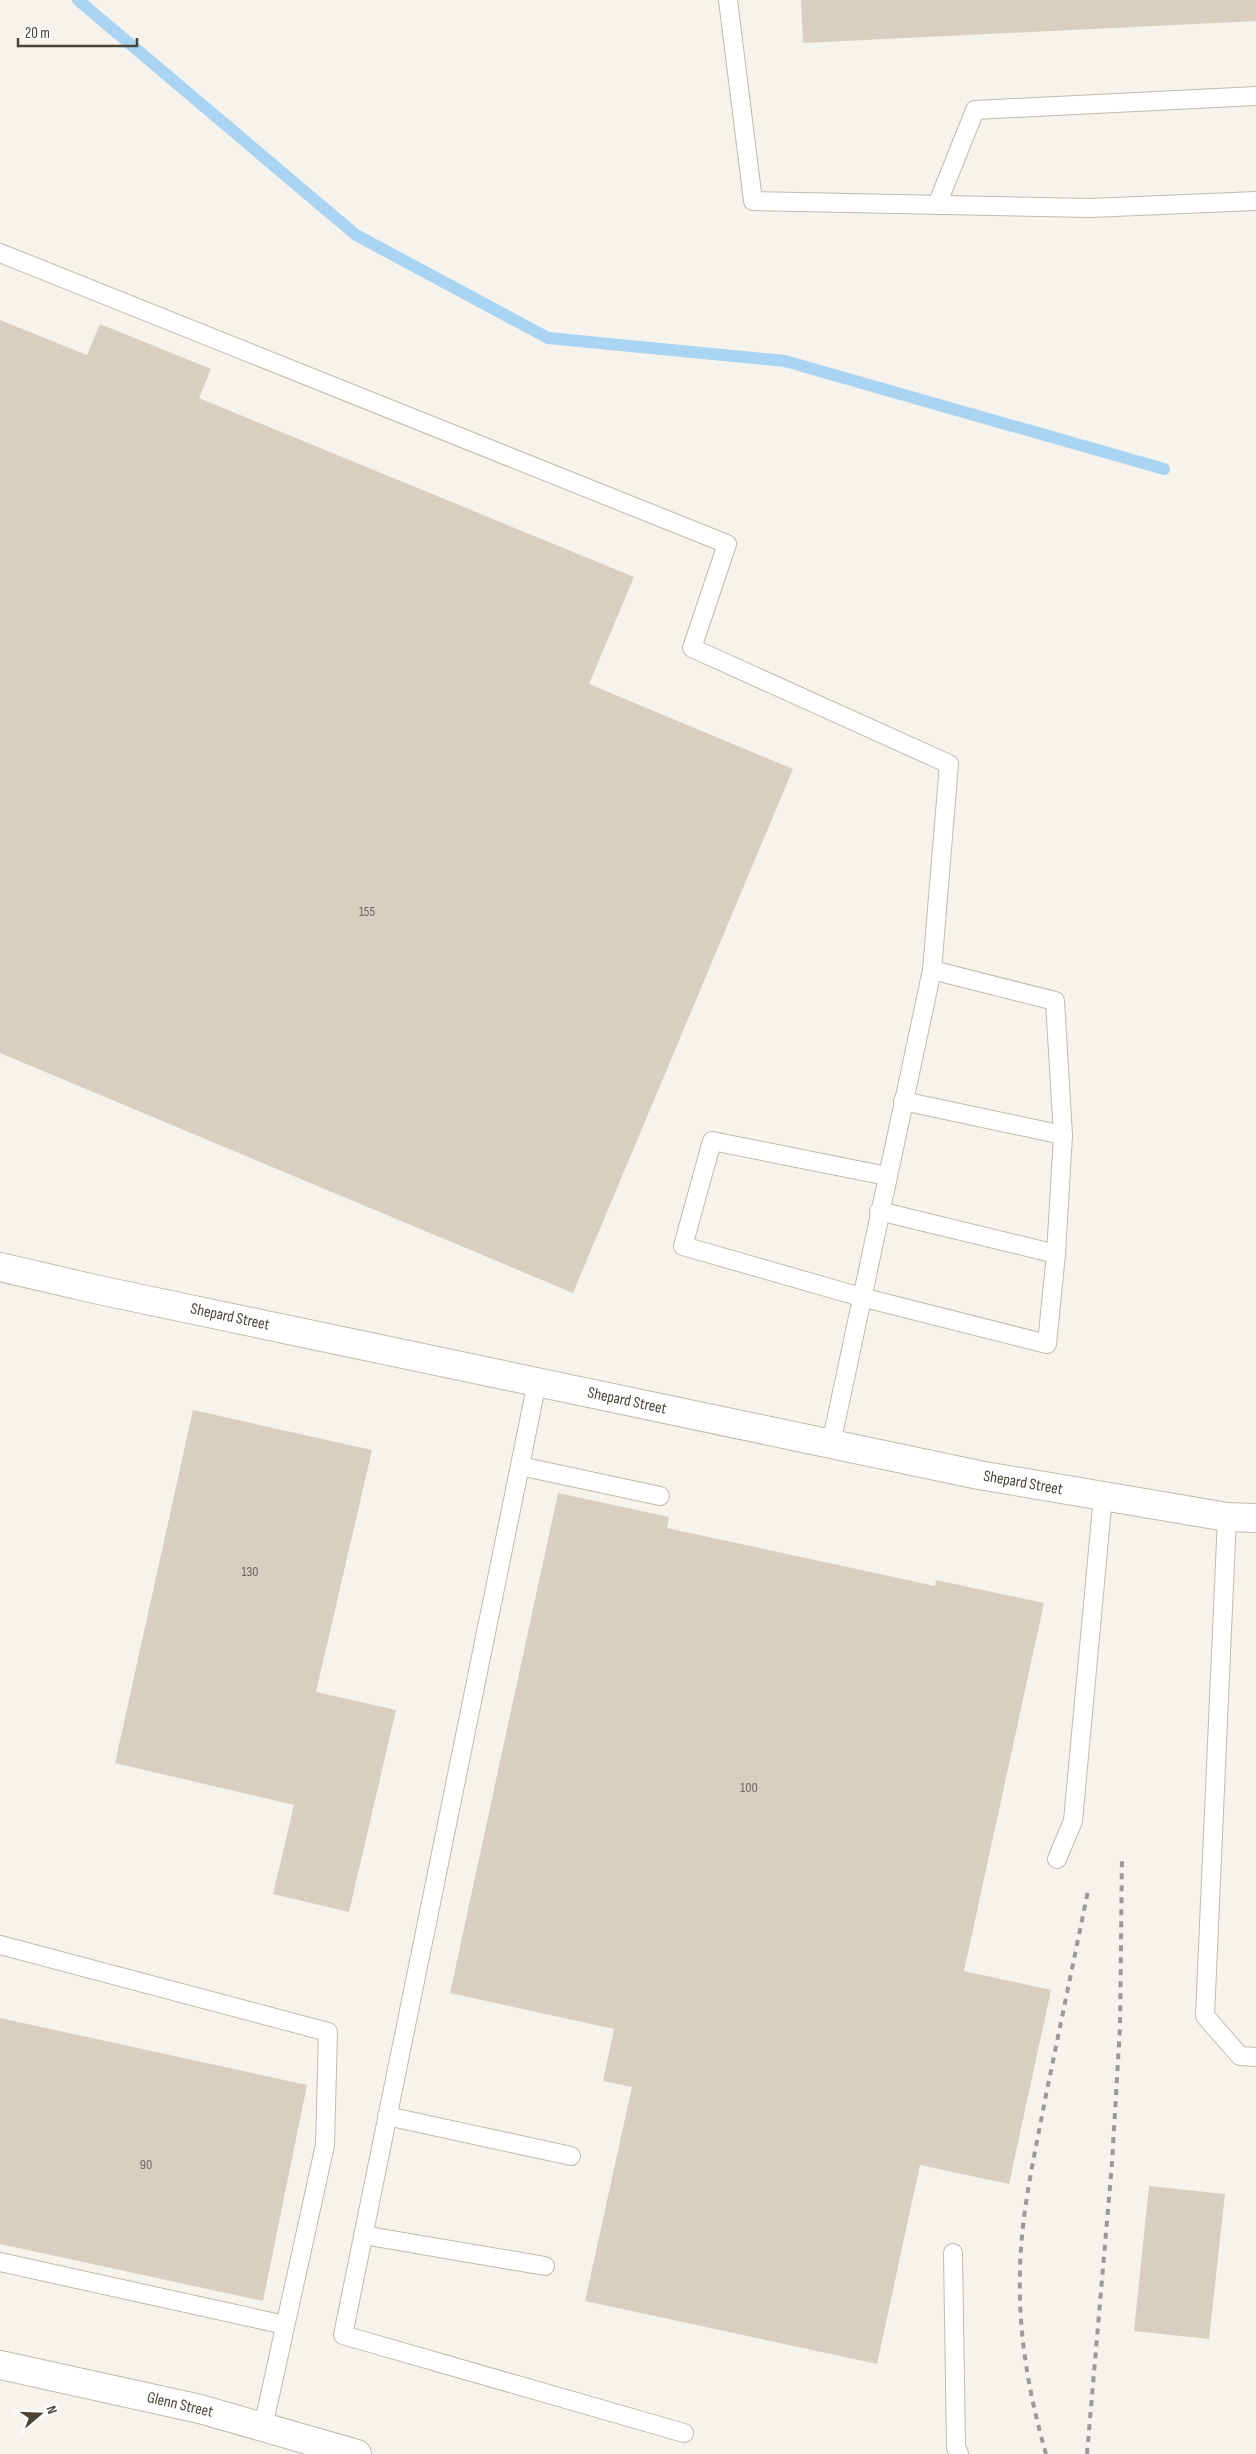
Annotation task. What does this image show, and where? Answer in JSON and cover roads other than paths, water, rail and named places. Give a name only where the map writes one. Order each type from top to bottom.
[{"type":"street","name":"Shepard Street","points":[[0,1267],[978,1475],[1227,1517],[1256,1518]]},
{"type":"street","name":"Glenn Street","points":[[0,2365],[200,2409],[357,2454]]},
{"type":"lane","points":[[728,0],[752,201],[1090,208],[1256,201]]},
{"type":"lane","points":[[937,205],[975,110],[1256,96]]},
{"type":"lane","points":[[0,253],[727,544],[692,648],[949,764],[932,970],[831,1444]]},
{"type":"lane","points":[[887,1176],[712,1141],[683,1246],[861,1297],[1047,1344],[1056,1254],[1063,1135],[1055,1001],[932,970]]},
{"type":"lane","points":[[903,1101],[1063,1135]]},
{"type":"lane","points":[[879,1212],[1056,1254]]},
{"type":"lane","points":[[537,1382],[343,2335],[684,2433]]},
{"type":"lane","points":[[520,1466],[660,1496]]},
{"type":"lane","points":[[1057,1859],[1073,1821],[1102,1496]]},
{"type":"lane","points":[[1227,1517],[1205,2016],[1240,2056],[1256,2057]]},
{"type":"lane","points":[[0,1945],[328,2032],[326,2145],[263,2427]]},
{"type":"lane","points":[[387,2116],[571,2156]]},
{"type":"lane","points":[[363,2235],[545,2266]]},
{"type":"lane","points":[[953,2253],[956,2447],[959,2454]]},
{"type":"lane","points":[[0,2262],[285,2325]]},
{"type":"waterway","points":[[78,0],[356,235],[548,338],[785,361],[1164,469]]},
{"type":"railway","points":[[1087,2454],[1112,2163],[1120,2027],[1122,1856]]},
{"type":"railway","points":[[1046,2454],[1034,2409],[1023,2341],[1020,2294],[1021,2249],[1033,2161],[1088,1891]]}]
